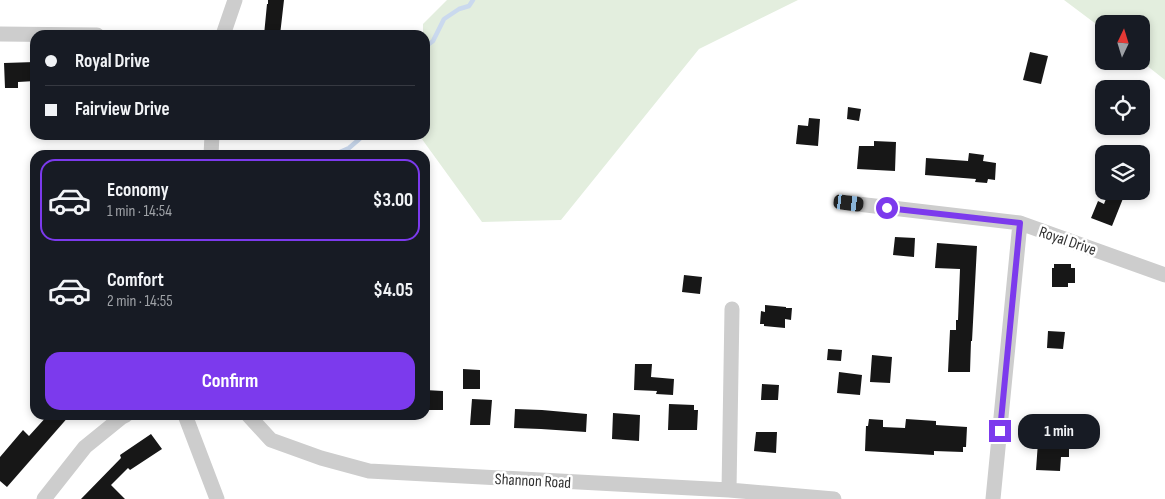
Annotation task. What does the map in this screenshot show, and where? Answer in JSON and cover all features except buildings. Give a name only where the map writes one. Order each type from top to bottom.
[{"type":"street","points":[[225,30],[235,0]]},
{"type":"street","points":[[0,34],[30,34]]},
{"type":"street","name":"Royal Drive","points":[[849,203],[1020,223],[1165,274]]},
{"type":"street","points":[[993,499],[1020,223]]},
{"type":"street","points":[[729,490],[732,309]]},
{"type":"street","points":[[44,499],[85,448],[118,420]]},
{"type":"street","points":[[186,420],[217,499]]},
{"type":"street","name":"Shannon Road","points":[[253,420],[271,440],[321,458],[369,471],[729,490],[834,499]]},
{"type":"green space","points":[[447,0],[798,0],[699,49],[561,220],[482,222],[423,140],[430,140],[430,30],[423,30],[423,24]]},
{"type":"green space","points":[[1064,0],[1165,0],[1165,80],[1150,68],[1150,15],[1095,15],[1095,23]]},
{"type":"waterway","points":[[430,43],[444,19],[459,9],[469,6],[473,0]]},
{"type":"waterway","points":[[344,150],[358,140]]},
{"type":"route","points":[[887,208],[1020,223],[1000,431]]}]
